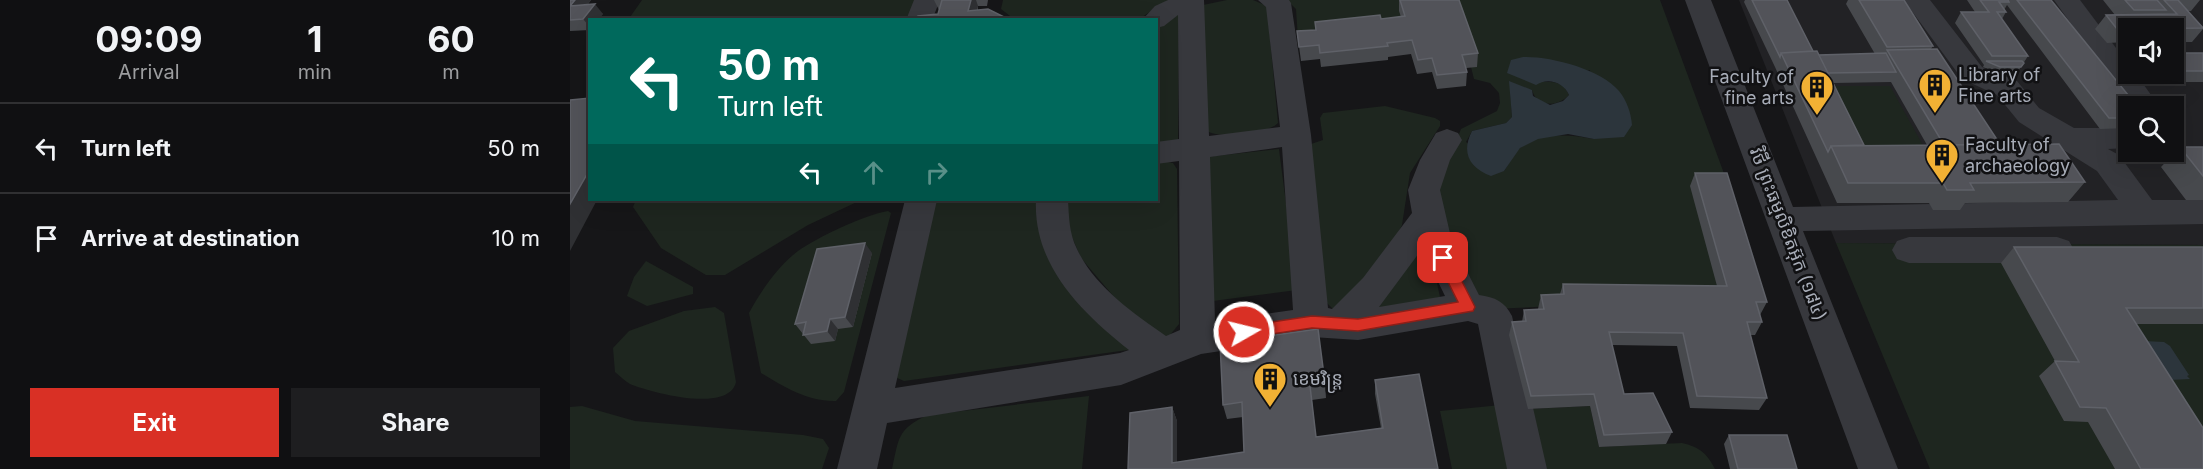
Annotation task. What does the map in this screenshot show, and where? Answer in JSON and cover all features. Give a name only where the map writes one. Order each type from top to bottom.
[{"type":"street","points":[[920,18],[927,0]]},
{"type":"street","points":[[1157,18],[1164,12],[1190,0],[1198,339]]},
{"type":"street","points":[[1271,0],[1278,3],[1325,323]]},
{"type":"street","name":"វិថី ព្រះធម្មលិខិតអ៊ុក (១៨៤)","points":[[1698,0],[1878,469]]},
{"type":"street","points":[[1914,0],[1920,4],[1972,73],[2007,88],[2029,115],[2108,163],[2144,212]]},
{"type":"street","points":[[2067,0],[2138,96]]},
{"type":"street","points":[[1158,153],[1296,135]]},
{"type":"street","points":[[2069,139],[2118,138]]},
{"type":"street","points":[[1447,140],[1435,160],[1424,190],[1435,242],[1467,307]]},
{"type":"street","points":[[857,469],[921,201]]},
{"type":"street","points":[[1052,201],[1050,217],[1060,248],[1072,274],[1102,307],[1162,353]]},
{"type":"street","points":[[1782,219],[2203,212]]},
{"type":"street","points":[[1325,323],[1375,288],[1429,215]]},
{"type":"street","points":[[1909,249],[2085,250]]},
{"type":"street","points":[[873,408],[1121,369],[1198,339],[1325,323],[1358,325],[1467,307],[1485,310],[1494,316],[1527,469]]},
{"type":"shaded area","points":[[642,0],[917,0],[908,18],[629,18]]},
{"type":"shaded area","points":[[1003,0],[1168,0],[1141,18],[1013,18],[1001,9]]},
{"type":"shaded area","points":[[1227,0],[1253,0],[1267,6],[1278,123],[1264,130],[1232,135],[1207,131],[1203,5]]},
{"type":"shaded area","points":[[1287,0],[1428,0],[1404,30],[1298,39],[1296,9]]},
{"type":"shaded area","points":[[1438,0],[1660,0],[1729,187],[1720,299],[1492,309],[1472,302],[1432,203],[1461,129],[1497,111],[1500,103],[1499,93],[1490,83],[1474,79],[1471,67],[1477,66]],"holes":[[[1590,70],[1594,139],[1576,136],[1536,139],[1518,150],[1504,171],[1466,142],[1472,131],[1506,123],[1512,117],[1510,88],[1532,90],[1538,100],[1543,103],[1559,102],[1569,95],[1564,87],[1558,83],[1540,82]]]},
{"type":"shaded area","points":[[1739,0],[2203,0],[2203,245],[1836,243]]},
{"type":"shaded area","points":[[1179,12],[1178,142],[1158,145],[1158,28]]},
{"type":"shaded area","points":[[1523,57],[1574,65],[1611,83],[1624,99],[1631,116],[1632,125],[1624,137],[1594,139],[1568,134],[1538,139],[1520,148],[1504,171],[1491,176],[1477,169],[1467,152],[1469,139],[1472,131],[1506,123],[1512,117],[1509,81],[1532,90],[1533,96],[1550,105],[1563,101],[1569,95],[1555,82],[1545,81],[1536,85],[1507,73],[1511,60]]},
{"type":"shaded area","points":[[1824,86],[1890,86],[1930,158],[1860,159]]},
{"type":"shaded area","points":[[1385,106],[1435,118],[1440,121],[1440,126],[1410,173],[1402,225],[1387,255],[1334,310],[1326,302],[1308,145],[1323,140],[1320,118],[1323,113]]},
{"type":"shaded area","points":[[1279,149],[1297,290],[1213,301],[1206,157]]},
{"type":"shaded area","points":[[1158,162],[1173,163],[1177,169],[1179,324],[1170,335],[1161,338],[1132,318],[1081,258],[1065,221],[1065,201],[1158,201]]},
{"type":"shaded area","points":[[636,201],[859,201],[808,225],[725,275],[706,275],[661,248],[633,207]]},
{"type":"shaded area","points":[[930,201],[1042,201],[1044,235],[1135,349],[904,381],[895,377],[896,339]]},
{"type":"shaded area","points":[[888,211],[891,213],[844,392],[836,401],[816,399],[787,388],[761,373],[749,313],[770,280],[790,257],[807,245],[854,222]]},
{"type":"shaded area","points":[[1428,241],[1440,297],[1370,314]]},
{"type":"shaded area","points":[[1836,243],[2203,245],[2203,469],[1930,469]]},
{"type":"shaded area","points":[[646,261],[693,287],[693,294],[647,306],[627,296],[634,277]]},
{"type":"shaded area","points":[[715,307],[724,313],[736,382],[730,392],[719,397],[704,399],[670,395],[630,384],[615,372],[613,348],[629,331],[684,311]]},
{"type":"shaded area","points":[[2144,341],[2164,342],[2170,346],[2190,379],[2169,380]]},
{"type":"shaded area","points":[[1089,396],[1082,469],[892,469],[898,442],[905,430],[928,415]]},
{"type":"shaded area","points":[[1501,405],[1516,469],[1452,469],[1440,411]]},
{"type":"shaded area","points":[[582,406],[635,421],[803,435],[823,439],[829,448],[822,469],[570,469],[570,407]]},
{"type":"shaded area","points":[[1590,406],[1599,447],[1682,443],[1702,451],[1715,469],[1543,469],[1528,409]]},
{"type":"building","points":[[942,0],[971,0],[968,11],[988,9],[1006,18],[915,18],[938,14]]},
{"type":"building","points":[[1400,0],[1459,0],[1478,53],[1462,55],[1467,72],[1437,75],[1432,58],[1418,60],[1412,40],[1387,43],[1388,46],[1320,53],[1319,45],[1299,47],[1297,31],[1316,30],[1315,22],[1380,15],[1381,19],[1405,16]]},
{"type":"building","points":[[1752,0],[1787,0],[1813,51],[1781,53],[1780,57]]},
{"type":"building","points":[[1859,0],[1904,0],[1933,46],[1887,47]]},
{"type":"building","points":[[1980,0],[2008,0],[2009,2],[1999,2],[2006,12],[1997,12],[2028,56],[1992,56],[1961,12],[1989,12]]},
{"type":"building","points":[[2017,0],[2051,0],[2129,96],[2118,96],[2118,118],[2109,118]]},
{"type":"building","points":[[2125,0],[2157,0],[2166,10],[2134,10]]},
{"type":"building","points":[[2164,0],[2178,0],[2203,28],[2184,28],[2184,18],[2118,18],[2117,29],[2106,15],[2177,14]]},
{"type":"building","points":[[595,4],[583,19],[570,20],[570,6]]},
{"type":"building","points":[[1937,49],[2000,144],[1944,145],[1887,50]]},
{"type":"building","points":[[1817,51],[1864,145],[1831,146],[1828,152],[1781,53]]},
{"type":"building","points":[[1886,53],[1896,72],[1828,73],[1819,55]]},
{"type":"building","points":[[2184,53],[2203,53],[2203,71],[2184,71]]},
{"type":"building","points":[[1986,61],[2022,61],[2024,63],[2021,67],[2000,67]]},
{"type":"building","points":[[588,98],[588,172],[570,204],[570,100]]},
{"type":"building","points":[[2059,144],[2085,182],[1970,183],[1974,190],[1947,190],[1943,183],[1848,183],[1831,146]]},
{"type":"building","points":[[2184,147],[2203,147],[2203,176],[2184,152]]},
{"type":"building","points":[[1695,173],[1727,173],[1767,302],[1756,302],[1762,322],[1747,322],[1767,398],[1697,396],[1683,333],[1609,332],[1624,394],[1653,393],[1672,432],[1604,435],[1594,394],[1531,396],[1512,322],[1526,321],[1524,310],[1544,309],[1541,295],[1564,294],[1563,284],[1727,286]]},
{"type":"building","points":[[865,243],[845,317],[830,319],[827,331],[803,335],[806,322],[795,324],[817,249]]},
{"type":"building","points":[[2014,247],[2203,247],[2203,308],[2126,308],[2203,428],[2203,469],[2141,469],[2106,408],[2080,407],[2055,361],[2079,362]]},
{"type":"building","name":"ខេមរិន្រ្ត","points":[[1318,329],[1325,383],[1310,386],[1316,437],[1383,428],[1375,380],[1419,374],[1438,469],[1128,469],[1130,413],[1172,407],[1172,463],[1244,452],[1242,402],[1223,405],[1220,343]]},
{"type":"building","points":[[1729,435],[1787,435],[1797,469],[1738,469]]},
{"type":"place","name":"Library of Fine arts","points":[[1935,114]]},
{"type":"place","name":"Faculty of fine arts","points":[[1817,116]]},
{"type":"place","name":"Faculty of archaeology","points":[[1942,184]]},
{"type":"place","name":"ខេមរិន្រ្ត","points":[[1270,408]]},
{"type":"route","points":[[1244,332],[1312,322],[1358,325],[1467,307],[1443,258]]}]
